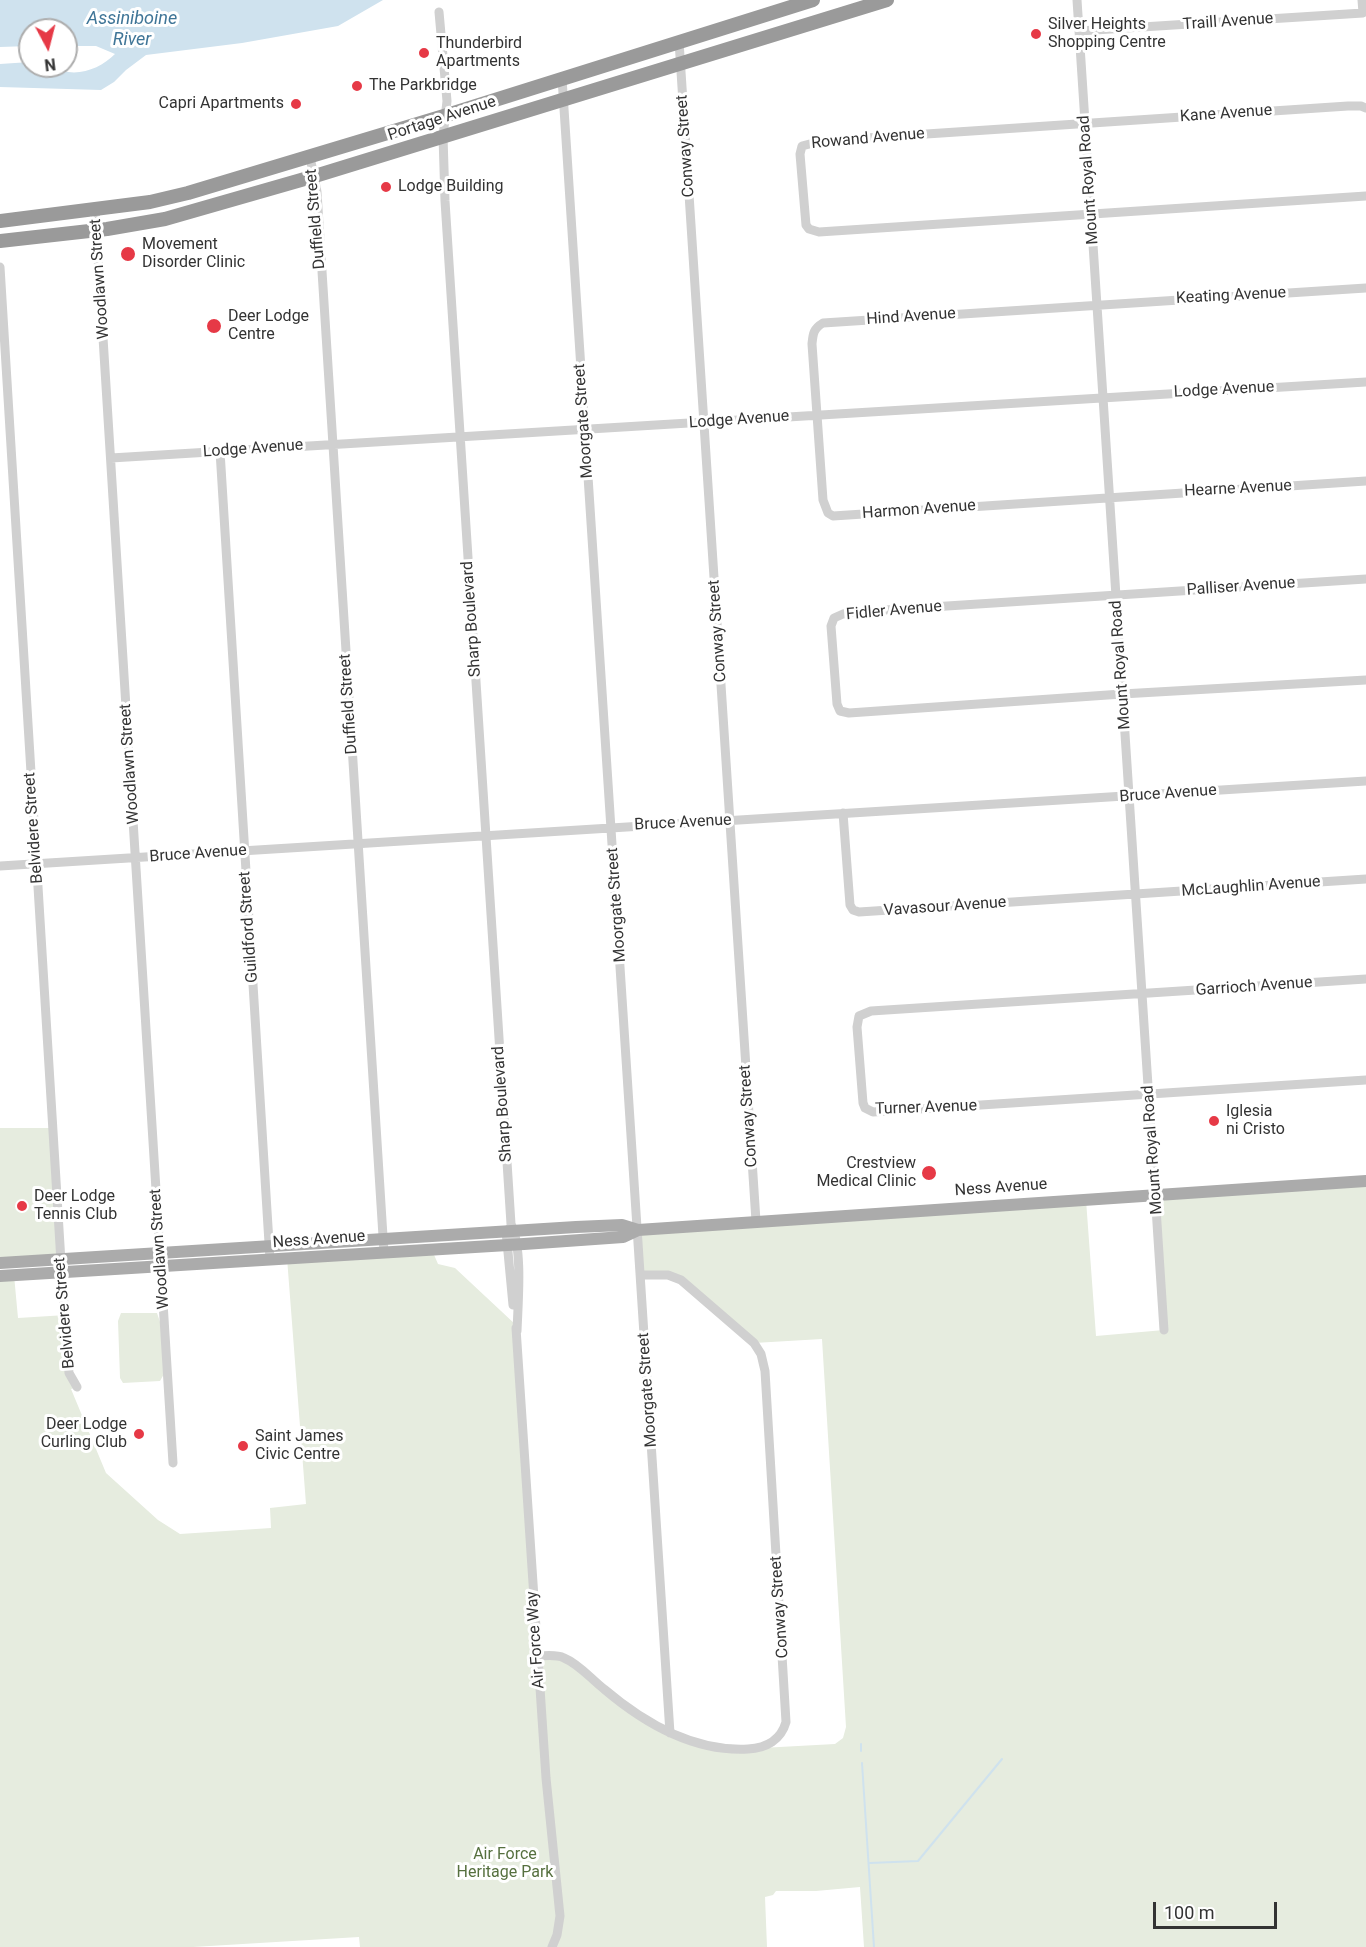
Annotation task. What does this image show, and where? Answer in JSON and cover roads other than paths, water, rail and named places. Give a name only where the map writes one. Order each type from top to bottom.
[{"type":"highway","name":"Portage Avenue","points":[[0,221],[175,196],[444,116],[813,0]]},
{"type":"highway","name":"Portage Avenue","points":[[0,241],[98,230],[165,219],[315,176],[887,0]]},
{"type":"main road","name":"Ness Avenue","points":[[0,1276],[512,1245],[623,1237],[638,1230],[756,1221],[1366,1181]]},
{"type":"main road","name":"Ness Avenue","points":[[0,1263],[511,1229],[622,1225],[638,1230]]},
{"type":"street","name":"Mount Royal Road","points":[[1077,0],[1164,1330]]},
{"type":"street","name":"Traill Avenue","points":[[1079,31],[1363,13],[1362,0]]},
{"type":"street","name":"Sharp Boulevard","points":[[439,12],[447,101],[443,136],[445,204],[511,1229]]},
{"type":"street","name":"Conway Street","points":[[679,41],[756,1221]]},
{"type":"street","name":"Moorgate Street","points":[[562,78],[670,1733]]},
{"type":"street","name":"Kane Avenue","points":[[1085,123],[1348,106],[1366,108]]},
{"type":"street","name":"Rowand Avenue","points":[[1085,123],[821,141],[801,146],[801,164],[806,225],[814,231],[1091,214]]},
{"type":"street","name":"Duffield Street","points":[[310,157],[318,192],[384,1252]]},
{"type":"street","points":[[1091,214],[1366,196]]},
{"type":"street","name":"Woodlawn Street","points":[[96,209],[173,1463]]},
{"type":"street","name":"Belvidere Street","points":[[0,267],[60,1259],[69,1373],[77,1387]]},
{"type":"street","name":"Keating Avenue","points":[[1096,304],[1366,288]]},
{"type":"street","name":"Hind Avenue","points":[[817,415],[813,333],[816,327],[823,323],[1096,304]]},
{"type":"street","name":"Lodge Avenue","points":[[111,458],[1366,381]]},
{"type":"street","name":"Harmon Avenue","points":[[817,415],[823,500],[828,513],[833,516],[1109,496]]},
{"type":"street","name":"Guildford Street","points":[[220,452],[270,1259]]},
{"type":"street","name":"Hearne Avenue","points":[[1109,496],[1366,481]]},
{"type":"street","name":"Palliser Avenue","points":[[1116,595],[1366,579]]},
{"type":"street","name":"Fidler Avenue","points":[[1116,595],[843,614],[834,618],[831,626],[837,704],[840,711],[849,713],[1122,694]]},
{"type":"street","points":[[1122,694],[1366,680]]},
{"type":"street","name":"Bruce Avenue","points":[[0,866],[1366,781]]},
{"type":"street","name":"Vavasour Avenue","points":[[843,813],[850,905],[853,910],[859,912],[1136,894]]},
{"type":"street","name":"McLaughlin Avenue","points":[[1136,894],[1366,879]]},
{"type":"street","name":"Garrioch Avenue","points":[[1142,994],[1366,979]]},
{"type":"street","name":"Turner Avenue","points":[[1142,994],[872,1011],[859,1016],[857,1027],[863,1103],[865,1108],[873,1112],[1148,1095]]},
{"type":"street","points":[[1148,1095],[1366,1080]]},
{"type":"street","name":"Air Force Way","points":[[511,1229],[537,1656],[560,1916],[557,1935],[552,1947]]},
{"type":"street","name":"Conway Street","points":[[641,1275],[668,1275],[681,1280],[754,1343],[763,1361],[787,1711],[782,1731],[773,1742],[761,1748],[717,1748],[670,1733]]},
{"type":"street","points":[[537,1656],[555,1655],[567,1659],[619,1702],[670,1733]]},
{"type":"water","name":"Assiniboine River","points":[[0,0],[383,0],[338,26],[242,43],[146,55],[101,90],[0,87],[0,64],[18,63],[18,78],[78,78],[78,72],[98,66],[115,54],[96,46],[78,46],[78,18],[18,18],[18,46],[0,47]]},
{"type":"waterway","points":[[861,1744],[861,1751]]},
{"type":"waterway","points":[[870,1863],[918,1861],[1002,1759]]},
{"type":"waterway","points":[[862,1763],[874,1947]]},
{"type":"place","name":"Silver Heights Shopping Centre","points":[[1036,34]]},
{"type":"place","name":"Thunderbird Apartments","points":[[424,53]]},
{"type":"place","name":"The Parkbridge","points":[[357,86]]},
{"type":"place","name":"Capri Apartments","points":[[296,104]]},
{"type":"place","name":"Lodge Building","points":[[386,187]]},
{"type":"place","name":"Movement Disorder Clinic","points":[[128,254]]},
{"type":"place","name":"Deer Lodge Centre","points":[[214,326]]},
{"type":"place","name":"Iglesia ni Cristo","points":[[1214,1121]]},
{"type":"place","name":"Crestview Medical Clinic","points":[[929,1173]]},
{"type":"place","name":"Deer Lodge Tennis Club","points":[[22,1206]]},
{"type":"place","name":"Deer Lodge Curling Club","points":[[139,1434]]},
{"type":"place","name":"Saint James Civic Centre","points":[[243,1446]]},
{"type":"park label","name":"Air Force Heritage Park","points":[[505,1864]]}]
